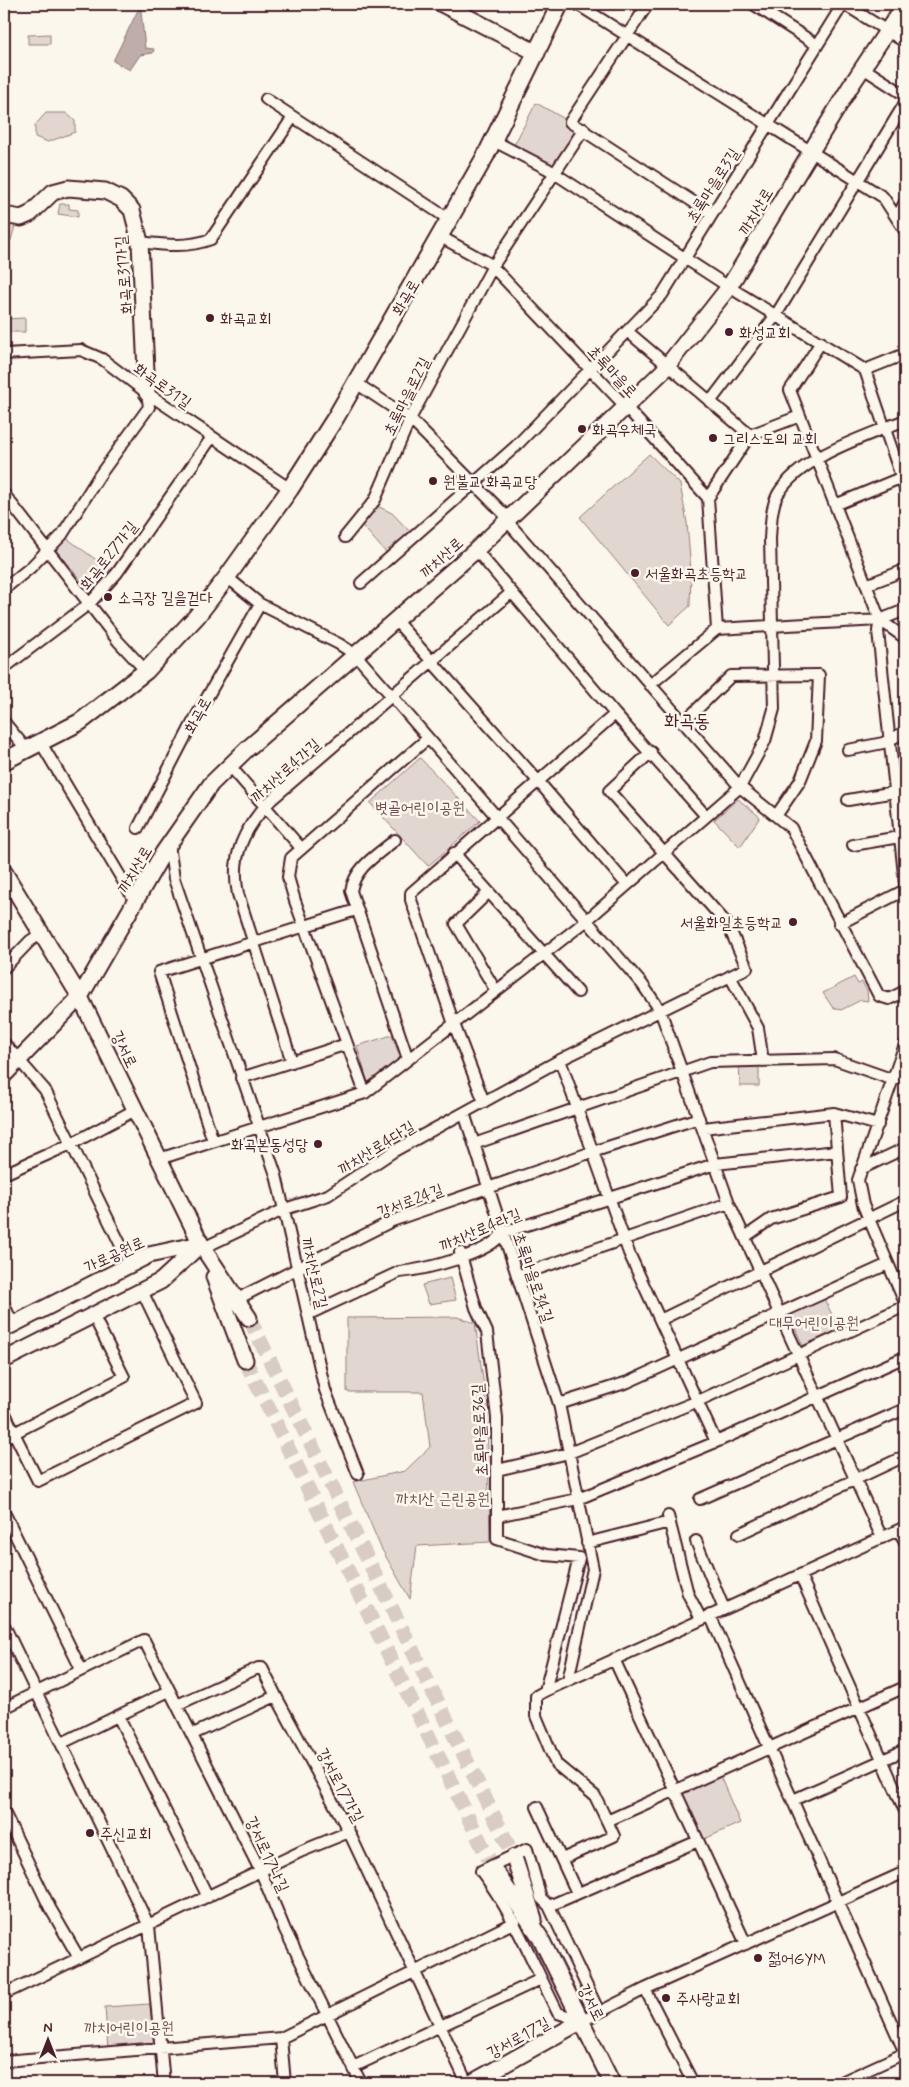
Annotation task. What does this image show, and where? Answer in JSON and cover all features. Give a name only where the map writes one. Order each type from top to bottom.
[{"type":"main road","name":"화곡로","points":[[5,764],[34,746],[80,722],[146,671],[198,616],[227,577],[290,489],[356,383],[441,237],[494,141],[560,4]]},
{"type":"street","points":[[444,4],[537,53]]},
{"type":"street","points":[[577,4],[812,150],[883,197],[905,231]]},
{"type":"street","points":[[648,4],[570,122],[584,129],[712,214]]},
{"type":"street","points":[[753,4],[818,45]]},
{"type":"street","points":[[844,4],[905,42]]},
{"type":"street","name":"초록마을로3길","points":[[361,583],[515,447],[662,295],[844,4]]},
{"type":"street","name":"까치산로","points":[[4,1076],[80,997],[169,845],[211,784],[476,550],[668,365],[729,287],[812,150],[905,4]]},
{"type":"street","points":[[863,68],[905,95]]},
{"type":"street","points":[[266,98],[450,220]]},
{"type":"street","points":[[710,402],[776,315],[905,103]]},
{"type":"street","points":[[140,242],[174,246],[197,244],[211,239],[293,117]]},
{"type":"street","points":[[493,266],[584,129]]},
{"type":"street","points":[[494,141],[554,173],[729,287],[864,370],[903,476],[905,488]]},
{"type":"street","name":"화곡로31가길","points":[[4,216],[21,218],[30,214],[53,192],[68,188],[105,191],[121,199],[132,210],[140,242],[147,393]]},
{"type":"street","points":[[897,217],[905,202]]},
{"type":"street","name":"초록마을로","points":[[441,237],[493,266],[626,407],[708,498]]},
{"type":"street","name":"초록마을로2길","points":[[345,537],[375,500],[410,419],[493,266]]},
{"type":"street","points":[[627,332],[750,435]]},
{"type":"street","points":[[821,342],[790,390],[880,620],[878,631],[896,792],[903,837],[905,884]]},
{"type":"street","name":"화곡로31길","points":[[4,354],[81,350],[102,359],[147,393],[290,489]]},
{"type":"street","points":[[864,370],[905,354]]},
{"type":"street","points":[[356,383],[410,419],[474,483],[682,723],[740,787],[791,828],[799,840],[839,924],[879,996],[889,999],[905,991]]},
{"type":"street","points":[[4,589],[31,567],[62,535],[99,476],[150,407],[147,393]]},
{"type":"street","points":[[717,629],[708,498],[750,435],[800,416]]},
{"type":"street","points":[[159,1159],[365,1093],[586,921],[740,787],[765,741],[774,709],[770,539],[772,513],[778,495],[792,477],[824,454],[905,420]]},
{"type":"street","name":"화곡로27가길","points":[[4,668],[90,603],[117,573],[212,437]]},
{"type":"street","points":[[835,505],[903,476]]},
{"type":"street","points":[[4,494],[118,640],[146,671]]},
{"type":"street","points":[[476,550],[706,816]]},
{"type":"street","points":[[866,585],[905,570]]},
{"type":"street","points":[[227,577],[260,604],[339,644],[356,655],[427,739],[642,984],[660,1010],[729,1202],[882,1538]]},
{"type":"street","name":"까치산로4가길","points":[[292,1062],[238,894],[234,875],[240,845],[246,831],[264,807],[512,592]]},
{"type":"street","name":"화곡로","points":[[138,828],[192,724],[260,604]]},
{"type":"street","points":[[650,684],[717,629],[880,620],[905,610]]},
{"type":"street","points":[[880,620],[905,638]]},
{"type":"street","points":[[396,621],[538,781],[627,885]]},
{"type":"street","points":[[682,723],[731,676],[819,675],[816,741],[800,781],[776,816]]},
{"type":"street","points":[[484,1102],[454,1024],[411,900],[411,892],[616,714]]},
{"type":"street","points":[[4,722],[34,746],[135,902]]},
{"type":"street","points":[[848,750],[883,743],[905,732]]},
{"type":"street","points":[[365,1093],[304,927],[288,877],[291,858],[427,739]]},
{"type":"street","points":[[650,752],[609,791],[664,853]]},
{"type":"street","points":[[230,766],[301,848]]},
{"type":"street","points":[[848,800],[896,792],[905,787]]},
{"type":"street","points":[[853,845],[903,837]]},
{"type":"street","points":[[395,840],[358,871],[352,881],[351,892],[408,1059]]},
{"type":"street","name":"까치산로2길","points":[[169,845],[174,879],[276,1175],[325,1390],[358,1474]]},
{"type":"street","points":[[454,853],[578,992]]},
{"type":"street","name":"까치산로4다길","points":[[202,1246],[285,1210],[328,1195],[394,1151],[560,1060],[747,968],[728,925],[664,853]]},
{"type":"street","name":"강서로","points":[[4,872],[80,997],[202,1246],[244,1360]]},
{"type":"street","points":[[839,924],[905,890]]},
{"type":"street","points":[[490,892],[456,924],[496,991]]},
{"type":"street","points":[[213,1141],[159,972],[356,910]]},
{"type":"street","points":[[4,968],[30,941],[42,933]]},
{"type":"street","points":[[730,976],[758,1028],[763,1061]]},
{"type":"street","points":[[4,1043],[20,1059],[45,1090],[130,1264]]},
{"type":"street","points":[[241,1078],[347,1044]]},
{"type":"street","points":[[497,1470],[569,1453],[698,1401],[905,1305],[869,1220],[860,1194],[858,1180],[905,1047]]},
{"type":"street","points":[[474,1144],[710,1062],[834,1059],[894,1080]]},
{"type":"street","points":[[560,1060],[625,1240],[716,1442]]},
{"type":"street","points":[[4,1174],[71,1144],[135,1110]]},
{"type":"street","name":"초록마을로34길","points":[[464,1113],[559,1404],[593,1569],[568,1680]]},
{"type":"street","points":[[745,1237],[771,1220],[841,1197],[834,1113],[878,1126]]},
{"type":"street","name":"강서로24길","points":[[245,1295],[392,1220],[592,1152],[701,1123],[834,1113]]},
{"type":"street","points":[[861,1169],[905,1148]]},
{"type":"street","name":"까치산로4라길","points":[[309,1314],[399,1272],[413,1270],[498,1241],[502,1233],[715,1164],[837,1151]]},
{"type":"street","points":[[660,1320],[905,1201]]},
{"type":"street","points":[[517,1276],[625,1240],[729,1202]]},
{"type":"street","points":[[4,1360],[161,1281],[202,1246]]},
{"type":"street","name":"강서로","points":[[202,1246],[249,1318]]},
{"type":"street","name":"가로공원로","points":[[8,1326],[149,1255],[202,1246]]},
{"type":"street","name":"초록마을로36길","points":[[460,1255],[476,1308],[487,1332],[497,1418],[497,1539],[546,1555],[579,1558]]},
{"type":"street","points":[[559,1404],[628,1382],[888,1264]]},
{"type":"street","points":[[4,1411],[38,1480],[196,1402],[142,1291]]},
{"type":"street","points":[[4,1305],[8,1326]]},
{"type":"street","points":[[4,1438],[124,1377],[93,1316]]},
{"type":"street","points":[[497,1516],[578,1499],[716,1442],[905,1357]]},
{"type":"street","points":[[700,1499],[905,1409]]},
{"type":"street","points":[[739,1534],[905,1456]]},
{"type":"street","points":[[4,1512],[81,1669],[4,1708]]},
{"type":"street","points":[[588,1543],[669,1519],[688,1594],[705,1617],[769,1748],[905,2053],[860,2079],[839,2083]]},
{"type":"street","points":[[541,1693],[902,1528],[905,1543]]},
{"type":"street","points":[[696,1541],[724,1609]]},
{"type":"street","points":[[562,1858],[614,1836],[595,1796],[556,1764],[536,1716],[579,1558],[590,1556]]},
{"type":"street","points":[[800,1575],[905,1811]]},
{"type":"street","points":[[4,1625],[149,1926],[164,2083]]},
{"type":"street","name":"강서로17나길","points":[[81,1669],[144,1640],[261,1872],[285,1930],[361,2083]]},
{"type":"street","points":[[614,1659],[746,1944]]},
{"type":"street","name":"강서로17가길","points":[[177,1705],[258,1668],[262,1668],[350,1832],[469,2083]]},
{"type":"street","points":[[607,1821],[905,1687]]},
{"type":"street","points":[[62,1743],[169,1691]]},
{"type":"street","points":[[193,1734],[276,1696]]},
{"type":"street","points":[[118,1716],[208,1897]]},
{"type":"street","points":[[793,1800],[905,1750]]},
{"type":"street","points":[[537,1807],[577,1893]]},
{"type":"street","points":[[4,1812],[50,1908],[79,1958]]},
{"type":"street","points":[[4,1994],[261,1872],[350,1832]]},
{"type":"street","points":[[549,1906],[698,1841]]},
{"type":"street","points":[[600,2012],[549,1906],[541,1898],[527,1849],[481,1871],[515,1922],[558,2013],[582,2021],[600,2012],[645,1989],[905,1872]]},
{"type":"street","name":"강서로","points":[[514,1857],[540,1937]]},
{"type":"street","name":"강서로","points":[[493,1868],[540,1937],[612,2083]]},
{"type":"street","points":[[4,2060],[281,2038],[328,2017],[515,1922]]},
{"type":"street","points":[[353,2067],[541,1979]]},
{"type":"street","points":[[645,1989],[692,2083]]},
{"type":"street","name":"강서로17길","points":[[469,2083],[582,2021]]},
{"type":"street","points":[[281,2038],[285,2083]]},
{"type":"green space","points":[[50,34],[50,44],[28,44],[28,35]]},
{"type":"green space","points":[[536,103],[565,119],[568,125],[579,130],[553,167],[513,147]]},
{"type":"green space","points":[[46,113],[66,113],[75,121],[75,132],[48,142],[35,137],[35,125]]},
{"type":"green space","points":[[60,204],[69,204],[69,209],[78,210],[78,217],[58,214]]},
{"type":"green space","points":[[4,225],[15,226],[11,240],[4,250]]},
{"type":"green space","points":[[25,318],[25,332],[4,332],[4,319]]},
{"type":"green space","points":[[649,454],[680,484],[687,523],[691,571],[690,606],[669,625],[580,517]]},
{"type":"green space","points":[[373,504],[392,513],[412,534],[388,555],[359,522]]},
{"type":"green space","points":[[65,537],[113,572],[92,594],[55,549]]},
{"type":"green space","name":"볏골어린이공원","points":[[420,758],[480,821],[428,866],[370,803]]},
{"type":"green space","points":[[738,799],[760,817],[740,847],[714,820]]},
{"type":"green space","points":[[854,977],[858,984],[862,982],[867,991],[868,1001],[861,1000],[841,1010],[833,1008],[823,993]]},
{"type":"green space","points":[[392,1035],[401,1060],[368,1083],[357,1046]]},
{"type":"green space","points":[[759,1062],[759,1086],[740,1086],[739,1063]]},
{"type":"green space","points":[[450,1278],[456,1300],[429,1304],[422,1285]]},
{"type":"green space","name":"대무어린이공원","points":[[823,1297],[841,1332],[804,1348],[788,1313]]},
{"type":"green space","name":"까치산 근린공원","points":[[457,1317],[475,1323],[487,1408],[490,1542],[417,1546],[410,1599],[381,1548],[353,1482],[405,1471],[430,1447],[423,1392],[347,1392],[347,1318]]},
{"type":"green space","points":[[720,1776],[740,1823],[702,1840],[681,1793]]},
{"type":"green space","name":"까치어린이공원","points":[[150,2004],[154,2046],[108,2050],[105,2007]]},
{"type":"shaded area","points":[[143,4],[149,4],[141,11],[145,48],[154,49],[153,53],[140,55],[130,70],[113,61],[137,12]]},
{"type":"tunnel","points":[[249,1318],[514,1857]]},
{"type":"tunnel","points":[[245,1360],[493,1868]]},
{"type":"place","name":"화곡교회","points":[[210,318]]},
{"type":"place","name":"화성교회","points":[[729,332]]},
{"type":"place","name":"화곡우체국","points":[[582,429]]},
{"type":"place","name":"그리스도의 교회","points":[[713,438]]},
{"type":"place","name":"원불교 화곡교당","points":[[433,481]]},
{"type":"place","name":"서울화곡초등학교","points":[[635,573]]},
{"type":"place","name":"소극장 길을걷다","points":[[108,597]]},
{"type":"place","name":"서울화일초등학교","points":[[793,922]]},
{"type":"place","name":"화곡본동성당","points":[[318,1144]]},
{"type":"place","name":"주신교회","points":[[90,1833]]},
{"type":"place","name":"젊어GYM","points":[[758,1958]]},
{"type":"place","name":"주사랑교회","points":[[666,1998]]},
{"type":"district","name":"화곡동","points":[[687,720]]}]
